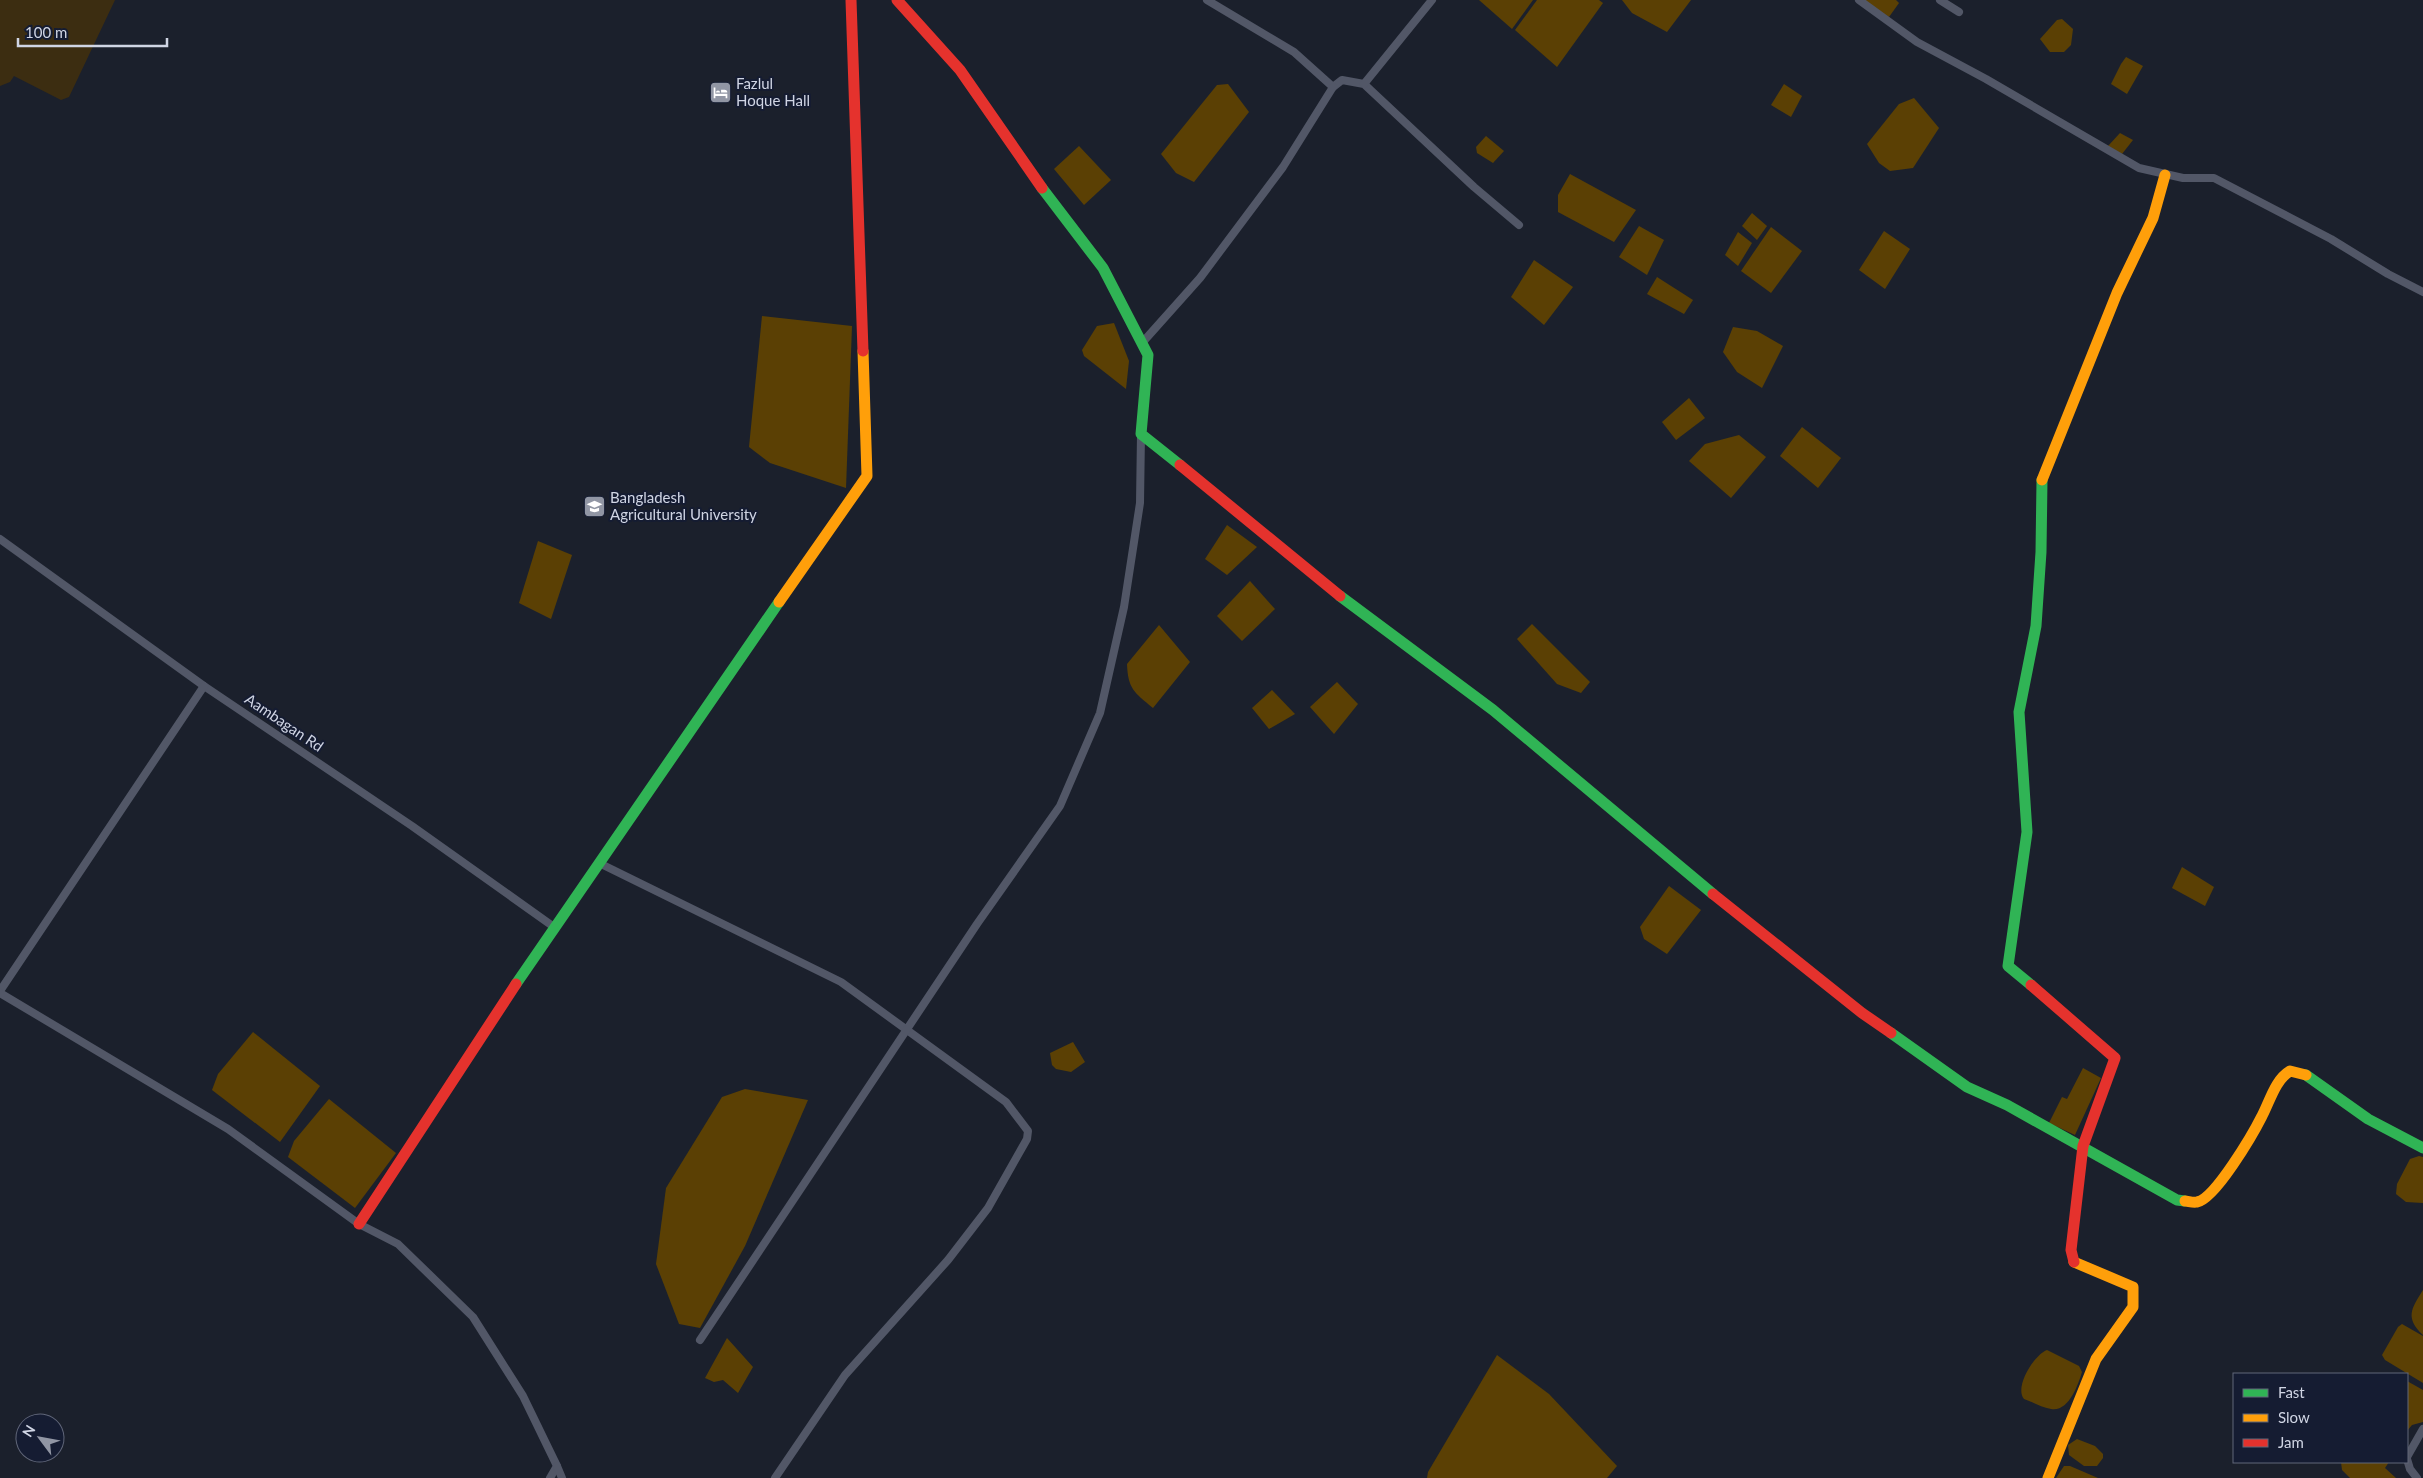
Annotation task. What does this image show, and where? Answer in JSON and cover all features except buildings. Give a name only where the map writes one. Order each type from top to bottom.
[{"type":"street","points":[[359,1224],[554,927],[867,476],[851,0]]},
{"type":"street","points":[[700,1340],[977,924],[1060,806],[1100,713],[1124,607],[1140,503],[1141,434],[1148,355],[1103,268],[1035,179],[960,70],[897,0]]},
{"type":"street","points":[[1207,0],[1294,52],[1333,87]]},
{"type":"street","points":[[1364,84],[1432,0]]},
{"type":"street","points":[[1859,0],[1917,42],[2139,168],[2183,178],[2214,178],[2331,239],[2388,274],[2423,292]]},
{"type":"street","points":[[1940,0],[1959,12]]},
{"type":"street","points":[[1142,343],[1200,278],[1283,167],[1333,87],[1342,80],[1364,84],[1467,181],[1519,225]]},
{"type":"street","points":[[2048,1478],[2096,1359],[2133,1308],[2133,1287],[2074,1264],[2071,1250],[2078,1203],[2083,1146],[2115,1058],[2008,966],[2027,832],[2019,712],[2036,626],[2041,552],[2042,478],[2117,293],[2153,218],[2165,175]]},
{"type":"street","points":[[1141,434],[1352,606],[1493,710],[1686,872],[1862,1013],[1967,1087],[2007,1105],[2177,1200],[2197,1202],[2208,1196],[2229,1170],[2261,1118],[2282,1076],[2290,1071],[2297,1071],[2319,1083],[2368,1119],[2423,1148]]},
{"type":"street","name":"Aambagan Rd","points":[[0,538],[204,686],[412,826],[554,927]]},
{"type":"street","points":[[204,686],[0,992],[228,1129],[359,1224],[398,1244],[473,1317],[523,1396],[562,1478]]},
{"type":"street","points":[[599,863],[841,982],[1006,1102],[1024,1123],[1028,1131],[1027,1140],[988,1208],[948,1260],[845,1375],[775,1478]]},
{"type":"street","points":[[2408,1456],[2423,1429]]},
{"type":"street","points":[[2408,1462],[2410,1469],[2417,1478]]},
{"type":"street","points":[[550,1478],[557,1466]]},
{"type":"shaded area","points":[[0,0],[115,0],[69,97],[61,100],[14,76],[10,82],[0,86]]},
{"type":"shaded area","points":[[1479,0],[1533,0],[1512,29]]},
{"type":"shaded area","points":[[1537,0],[1599,0],[1603,3],[1557,67],[1515,30]]},
{"type":"shaded area","points":[[1622,0],[1691,0],[1667,32],[1632,13]]},
{"type":"shaded area","points":[[1866,0],[1896,0],[1899,3],[1889,17],[1866,3]]},
{"type":"shaded area","points":[[2062,19],[2073,29],[2071,45],[2064,52],[2050,52],[2040,39],[2057,20]]},
{"type":"shaded area","points":[[2126,57],[2143,66],[2127,94],[2111,84]]},
{"type":"shaded area","points":[[1228,84],[1249,112],[1194,182],[1176,173],[1161,154],[1217,85]]},
{"type":"shaded area","points":[[1784,84],[1802,96],[1791,117],[1771,105]]},
{"type":"shaded area","points":[[1914,98],[1939,128],[1913,168],[1890,171],[1879,163],[1867,144],[1899,104]]},
{"type":"shaded area","points":[[2120,133],[2133,140],[2122,154],[2108,146]]},
{"type":"shaded area","points":[[1486,136],[1504,151],[1493,163],[1477,153],[1476,147]]},
{"type":"shaded area","points":[[1079,146],[1111,180],[1084,205],[1054,169]]},
{"type":"shaded area","points":[[1570,174],[1636,210],[1614,242],[1558,212],[1558,195]]},
{"type":"shaded area","points":[[1752,213],[1767,226],[1757,240],[1742,226]]},
{"type":"shaded area","points":[[1639,226],[1664,240],[1647,275],[1619,257]]},
{"type":"shaded area","points":[[1771,227],[1802,251],[1771,293],[1741,271]]},
{"type":"shaded area","points":[[1884,231],[1910,249],[1885,289],[1859,270]]},
{"type":"shaded area","points":[[1738,232],[1752,243],[1738,266],[1725,255]]},
{"type":"shaded area","points":[[1534,260],[1573,287],[1544,325],[1511,297]]},
{"type":"shaded area","points":[[1657,277],[1693,300],[1684,314],[1647,294]]},
{"type":"shaded area","points":[[762,316],[852,326],[846,488],[770,463],[749,447]]},
{"type":"shaded area","points":[[1114,323],[1129,361],[1126,389],[1084,356],[1082,350],[1097,326]]},
{"type":"shaded area","points":[[1733,327],[1757,331],[1783,346],[1762,388],[1737,372],[1723,352]]},
{"type":"shaded area","points":[[1689,398],[1705,418],[1676,440],[1662,422]]},
{"type":"shaded area","points":[[1802,427],[1841,458],[1818,488],[1780,456]]},
{"type":"shaded area","points":[[1739,435],[1766,457],[1731,498],[1689,461],[1705,444]]},
{"type":"shaded area","points":[[1227,525],[1257,547],[1227,575],[1205,559]]},
{"type":"shaded area","points":[[538,541],[572,555],[551,619],[519,603]]},
{"type":"shaded area","points":[[1250,581],[1275,609],[1242,641],[1217,616]]},
{"type":"shaded area","points":[[1532,624],[1590,682],[1581,693],[1557,684],[1517,639]]},
{"type":"shaded area","points":[[1159,625],[1190,662],[1153,708],[1133,689],[1129,679],[1127,664]]},
{"type":"shaded area","points":[[1337,682],[1358,704],[1334,734],[1310,707]]},
{"type":"shaded area","points":[[1272,690],[1295,714],[1269,729],[1252,708]]},
{"type":"shaded area","points":[[2182,867],[2214,887],[2205,906],[2172,888]]},
{"type":"shaded area","points":[[1669,886],[1701,910],[1667,954],[1644,939],[1640,927]]},
{"type":"shaded area","points":[[253,1032],[320,1086],[280,1142],[212,1090],[218,1074]]},
{"type":"shaded area","points":[[1073,1042],[1085,1062],[1071,1072],[1056,1069],[1052,1065],[1050,1053]]},
{"type":"shaded area","points":[[2083,1068],[2101,1078],[2075,1135],[2049,1123],[2062,1097],[2067,1099]]},
{"type":"shaded area","points":[[745,1089],[808,1100],[745,1246],[700,1328],[679,1324],[656,1264],[666,1188],[722,1097]]},
{"type":"shaded area","points":[[329,1099],[396,1153],[355,1208],[288,1157],[294,1141]]},
{"type":"shaded area","points":[[2419,1156],[2423,1157],[2423,1203],[2406,1202],[2396,1194],[2397,1184],[2410,1159]]},
{"type":"shaded area","points":[[2423,1290],[2423,1335],[2414,1323],[2412,1313],[2415,1303]]},
{"type":"shaded area","points":[[2402,1324],[2423,1336],[2423,1383],[2385,1360],[2382,1355],[2398,1327]]},
{"type":"shaded area","points":[[727,1338],[753,1367],[738,1393],[723,1380],[714,1382],[705,1378]]},
{"type":"shaded area","points":[[2047,1350],[2079,1366],[2082,1372],[2068,1402],[2057,1409],[2047,1408],[2024,1399],[2022,1394],[2023,1380],[2027,1372],[2037,1358]]},
{"type":"shaded area","points":[[1497,1355],[1549,1394],[1617,1466],[1607,1478],[1427,1478],[1428,1472]]},
{"type":"shaded area","points":[[2408,1382],[2423,1390],[2423,1422],[2412,1425],[2408,1430]]},
{"type":"shaded area","points":[[2077,1439],[2095,1446],[2103,1454],[2103,1458],[2097,1466],[2084,1466],[2069,1455],[2068,1445]]},
{"type":"shaded area","points":[[2341,1463],[2388,1463],[2385,1468],[2396,1478],[2350,1478],[2342,1470]]},
{"type":"shaded area","points":[[2064,1466],[2070,1466],[2098,1478],[2056,1478]]},
{"type":"traffic: fast","points":[[1042,188],[1103,268],[1148,355],[1141,434],[1180,465]]},
{"type":"traffic: fast","points":[[2031,985],[2008,966],[2027,832],[2019,712],[2036,626],[2041,552],[2042,480]]},
{"type":"traffic: fast","points":[[1340,596],[1493,710],[1713,894]]},
{"type":"traffic: fast","points":[[516,984],[779,602]]},
{"type":"traffic: fast","points":[[1891,1033],[1967,1087],[2007,1105],[2177,1200],[2185,1201]]},
{"type":"traffic: fast","points":[[2306,1075],[2368,1119],[2423,1148]]},
{"type":"traffic: slow","points":[[2042,480],[2117,293],[2153,218],[2165,175]]},
{"type":"traffic: slow","points":[[779,602],[867,476],[863,351]]},
{"type":"traffic: slow","points":[[2185,1201],[2197,1202],[2205,1198],[2223,1178],[2251,1137],[2280,1080],[2290,1071],[2306,1075]]},
{"type":"traffic: slow","points":[[2048,1478],[2096,1359],[2133,1307],[2133,1287],[2074,1262]]},
{"type":"traffic: jam","points":[[851,0],[863,351]]},
{"type":"traffic: jam","points":[[897,0],[960,70],[1042,188]]},
{"type":"traffic: jam","points":[[1180,465],[1340,596]]},
{"type":"traffic: jam","points":[[1713,894],[1862,1013],[1891,1033]]},
{"type":"traffic: jam","points":[[359,1224],[516,984]]},
{"type":"traffic: jam","points":[[2031,985],[2115,1058],[2083,1146],[2071,1250],[2074,1262]]},
{"type":"place","name":"Fazlul Hoque Hall","points":[[720,93]]},
{"type":"place","name":"Bangladesh Agricultural University","points":[[594,507]]}]
